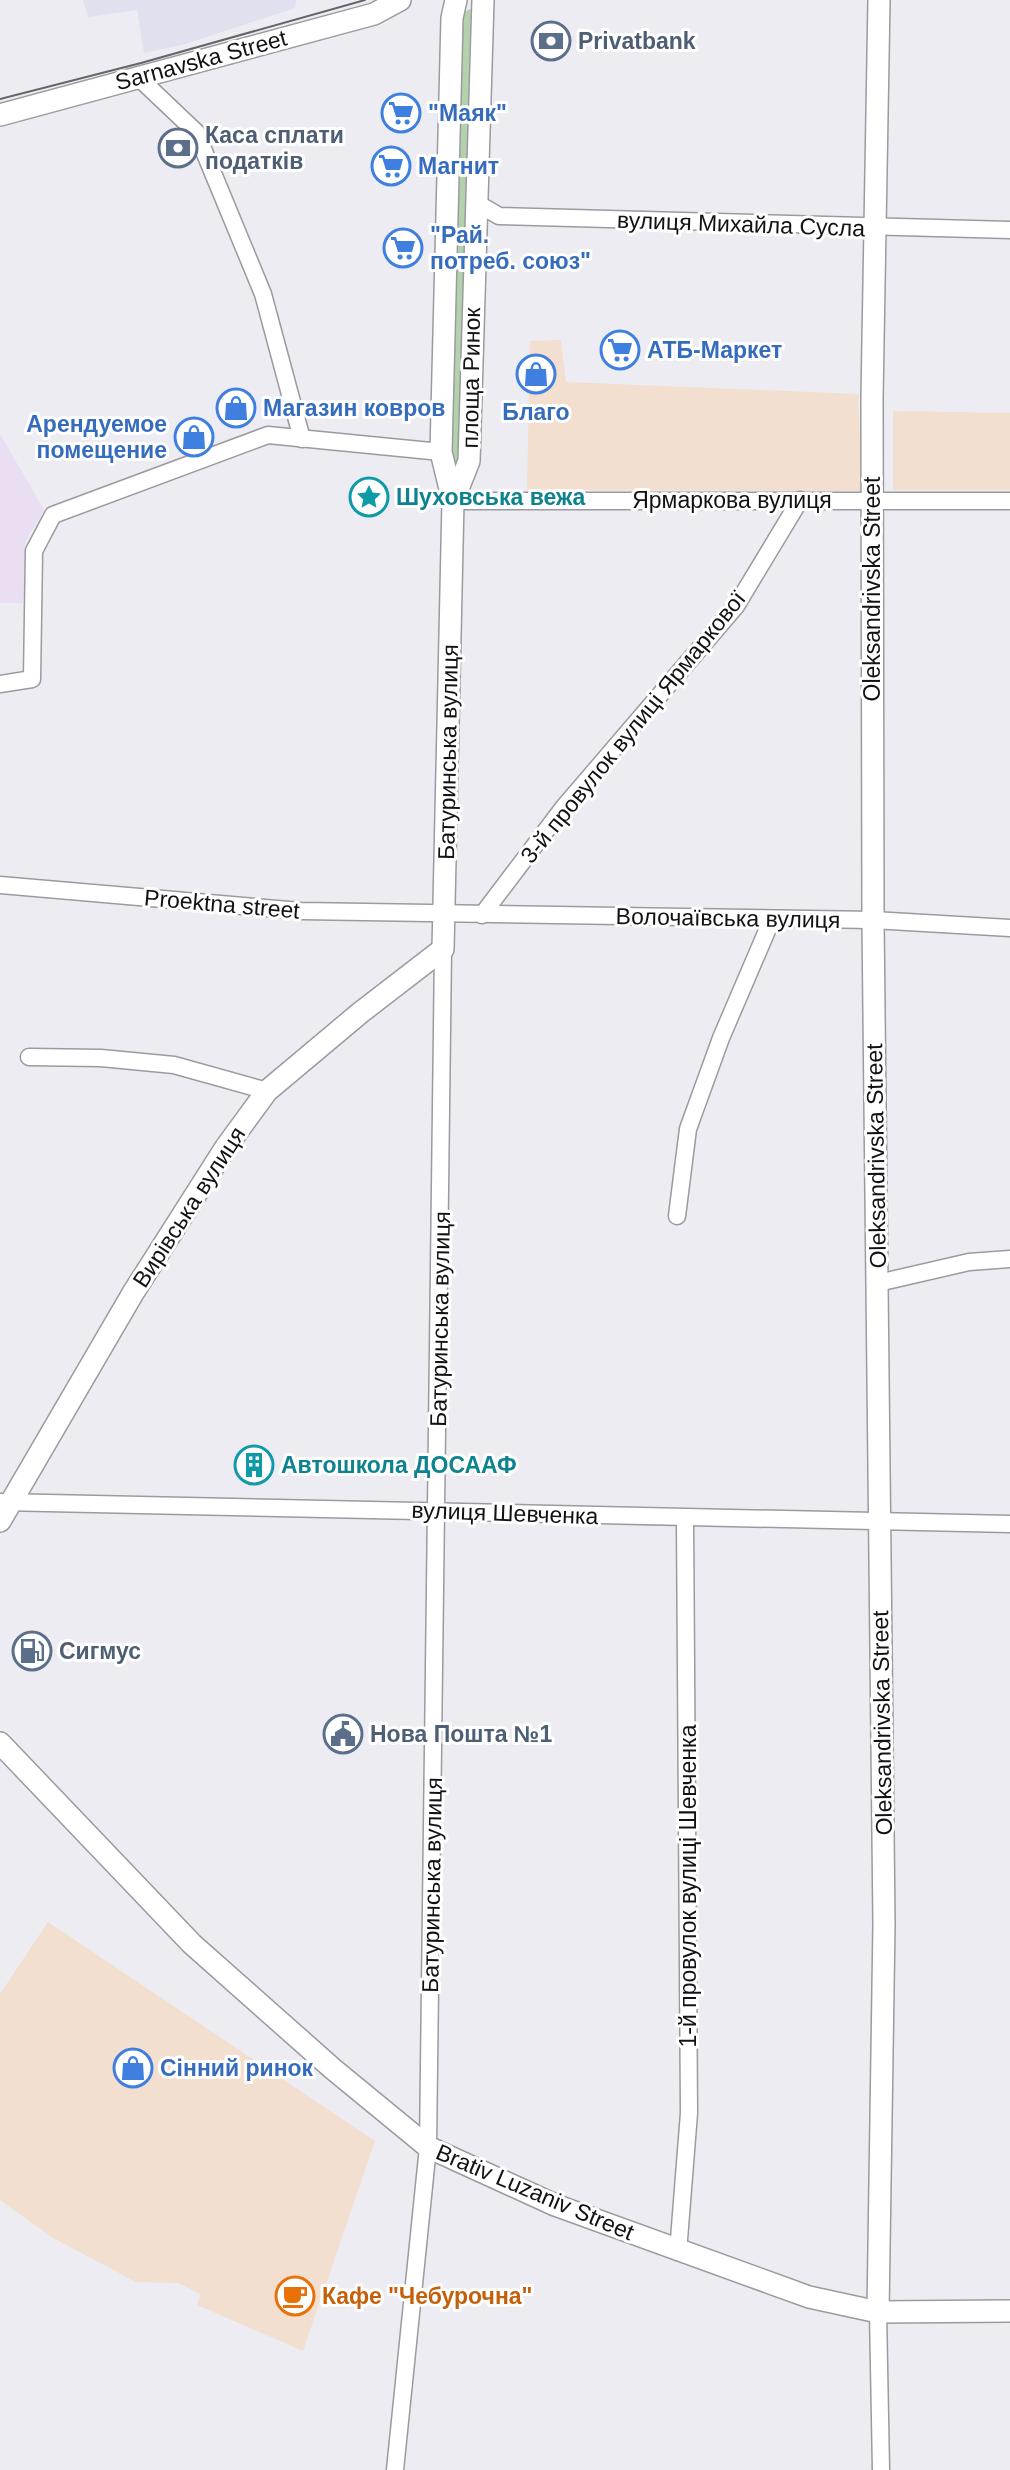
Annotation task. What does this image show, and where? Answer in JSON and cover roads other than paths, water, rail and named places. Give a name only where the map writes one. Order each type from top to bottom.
[{"type":"main road","name":"Sarnavska Street","points":[[0,115],[374,14],[400,0]]},
{"type":"main road","name":"площа Ринок","points":[[453,501],[441,452],[452,18],[456,0]]},
{"type":"main road","name":"площа Ринок","points":[[453,501],[469,461],[483,0]]},
{"type":"main road","name":"Oleksandrivska Street","points":[[878,2312],[884,1924],[873,920],[872,500],[879,0]]},
{"type":"main road","name":"Батуринська вулиця","points":[[443,949],[453,501]]},
{"type":"main road","name":"Вирівська вулиця","points":[[0,1521],[6,1503],[133,1293],[226,1147],[267,1091],[360,1013],[443,949]]},
{"type":"main road","name":"Brativ Luzaniv Street","points":[[0,1743],[192,1944],[428,2147],[555,2205],[678,2252],[809,2297],[878,2312],[1010,2311]]},
{"type":"street","points":[[138,77],[196,132],[262,294],[302,439]]},
{"type":"street","name":"вулиця Михайла Сусла","points":[[475,202],[499,216],[1010,230]]},
{"type":"street","points":[[0,684],[32,679],[34,551],[53,515],[268,435],[441,452]]},
{"type":"street","name":"3-й провулок вулиці Ярмаркової","points":[[482,915],[563,808],[736,606],[800,499]]},
{"type":"street","name":"Ярмаркова вулиця","points":[[453,501],[1010,501]]},
{"type":"street","name":"Proektna street","points":[[0,885],[301,911],[445,913]]},
{"type":"street","name":"Волочаївська вулиця","points":[[445,913],[873,920],[1010,928]]},
{"type":"street","points":[[677,1216],[688,1129],[721,1038],[772,919]]},
{"type":"street","name":"Батуринська вулиця","points":[[395,2470],[428,2147],[443,949]]},
{"type":"street","points":[[29,1057],[101,1058],[174,1065],[267,1091]]},
{"type":"street","points":[[878,1283],[969,1262],[1010,1259]]},
{"type":"street","name":"вулиця Шевченка","points":[[6,1503],[1010,1524]]},
{"type":"street","name":"1-й провулок вулиці Шевченка","points":[[678,2252],[690,2113],[685,1519]]},
{"type":"street","points":[[878,2312],[881,2470]]},
{"type":"tram line","points":[[0,99],[141,63],[365,0]]},
{"type":"place","name":"Privatbank","points":[[551,41]]},
{"type":"place","name":"\"Маяк\"","points":[[401,113]]},
{"type":"place","name":"Каса сплати податків","points":[[178,148]]},
{"type":"place","name":"Магнит","points":[[391,166]]},
{"type":"place","name":"\"Рай. потреб. союз\"","points":[[403,248]]},
{"type":"place","name":"АТБ-Маркет","points":[[620,350]]},
{"type":"place","name":"Благо","points":[[536,374]]},
{"type":"place","name":"Магазин ковров","points":[[236,408]]},
{"type":"place","name":"Арендуемое помещение","points":[[194,437]]},
{"type":"place","name":"Шуховська вежа","points":[[369,497]]},
{"type":"place","name":"Автошкола ДОСААФ","points":[[254,1465]]},
{"type":"place","name":"Сигмус","points":[[32,1651]]},
{"type":"place","name":"Нова Пошта №1","points":[[343,1734]]},
{"type":"place","name":"Сінний ринок","points":[[133,2068]]},
{"type":"place","name":"Кафе \"Чебурочна\"","points":[[295,2296]]}]
